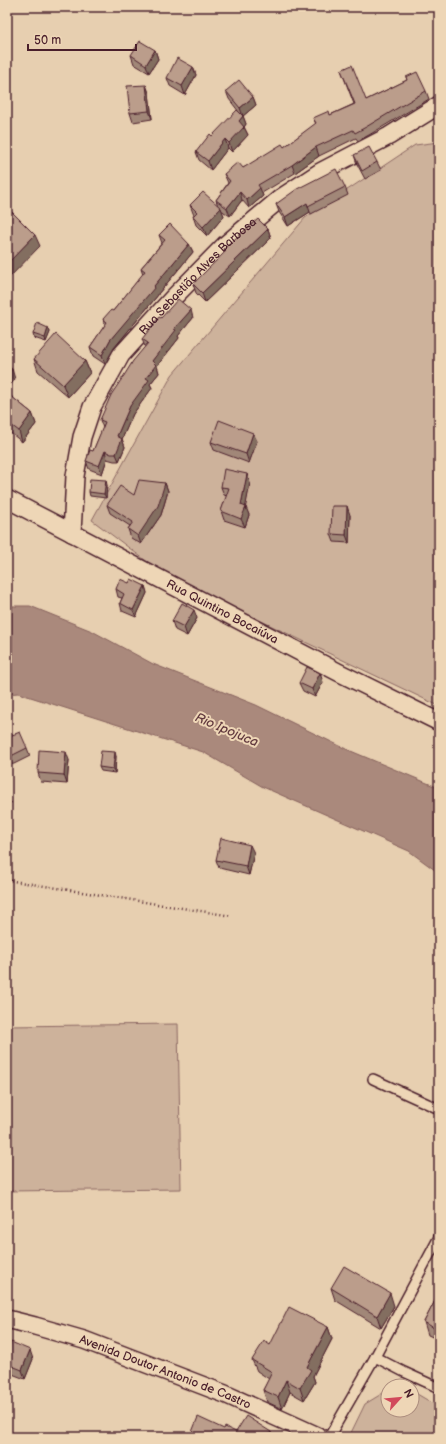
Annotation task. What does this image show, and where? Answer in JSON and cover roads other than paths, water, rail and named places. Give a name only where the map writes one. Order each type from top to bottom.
[{"type":"street","name":"Rua Sebastião Alves Barbosa","points":[[72,533],[75,476],[82,437],[92,408],[121,355],[172,299],[225,245],[282,197],[320,172],[389,136],[439,105]]},
{"type":"street","name":"Rua Quintino Bocaiúva","points":[[7,499],[338,672],[439,722]]},
{"type":"street","name":"Avenida Doutor Antonio de Castro","points":[[7,1320],[35,1326],[84,1340],[225,1394],[302,1433],[320,1437]]},
{"type":"lane","points":[[373,1079],[439,1109]]},
{"type":"lane","points":[[329,1437],[375,1356],[439,1237]]},
{"type":"lane","points":[[375,1356],[404,1372],[439,1388]]},
{"type":"water","name":"Rio Ipojuca","points":[[7,606],[30,606],[92,631],[153,664],[256,705],[346,749],[439,788],[439,873],[409,851],[263,787],[203,752],[18,693],[7,694]]}]
